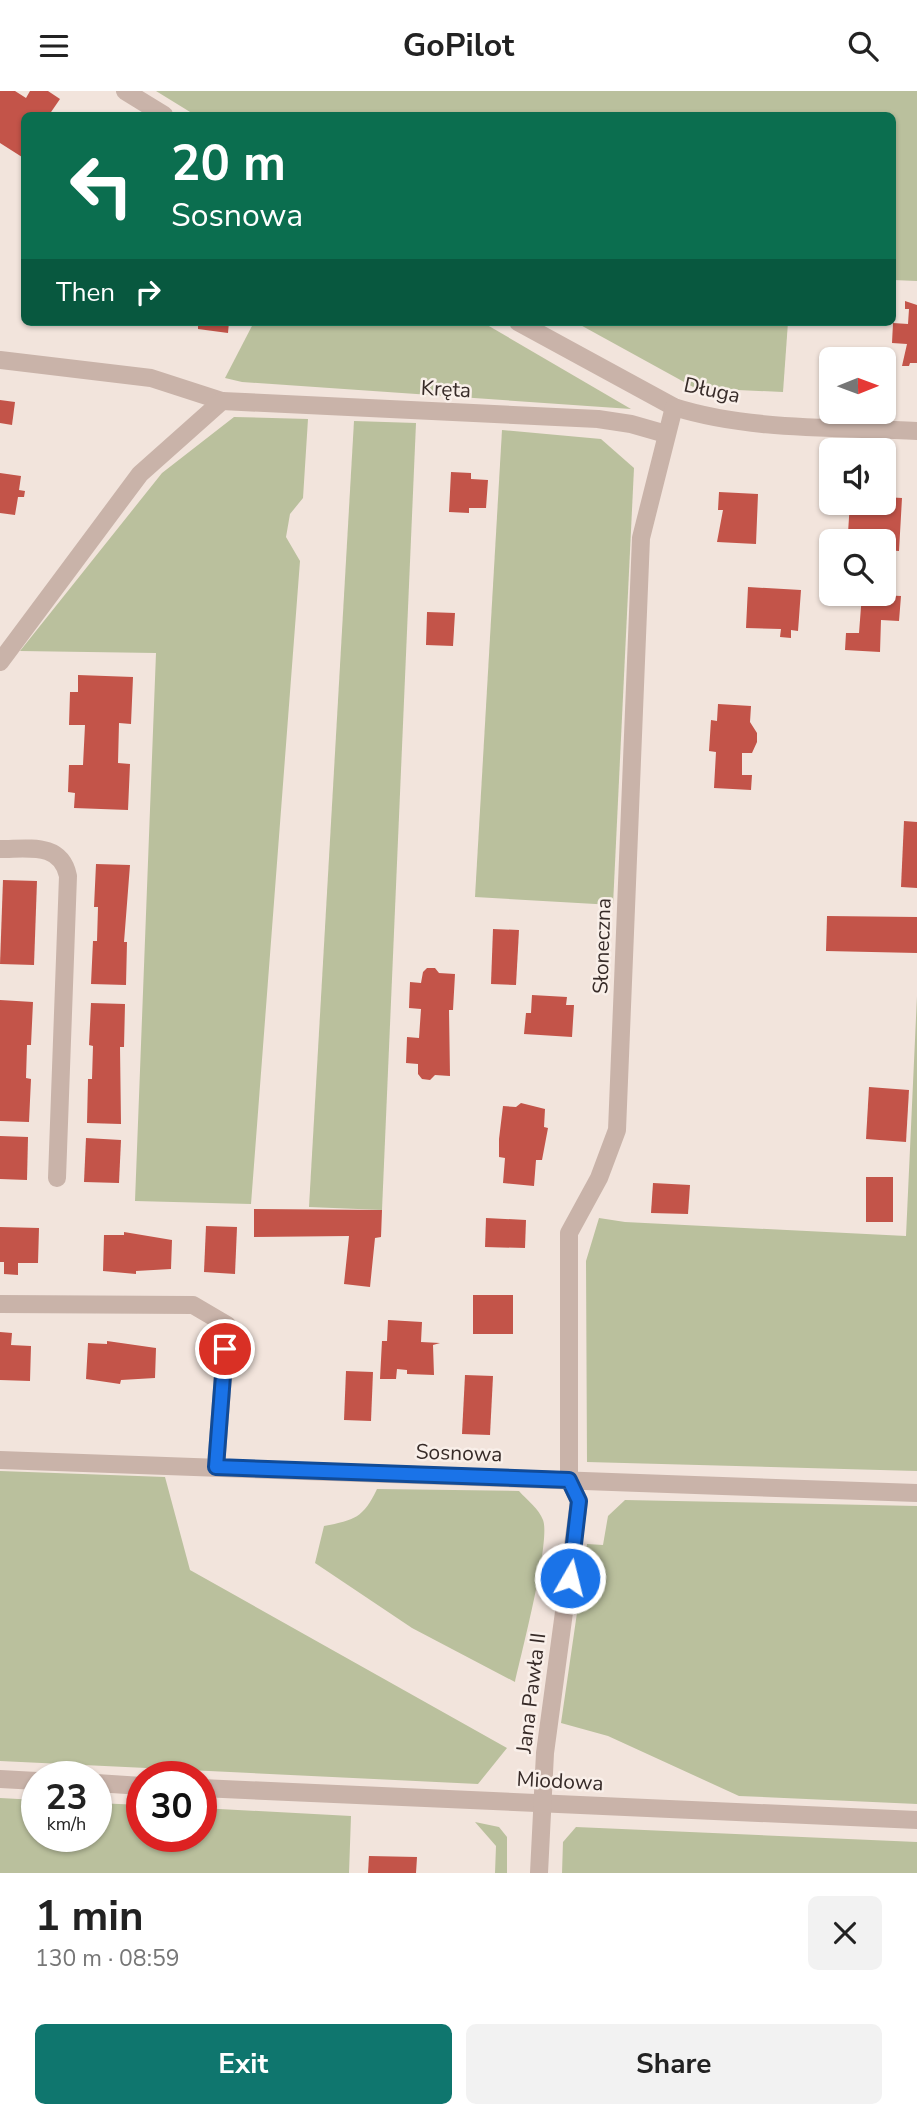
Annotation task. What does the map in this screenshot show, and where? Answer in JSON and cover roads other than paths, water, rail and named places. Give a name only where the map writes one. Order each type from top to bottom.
[{"type":"street","points":[[125,91],[159,112]]},
{"type":"street","name":"Długa","points":[[525,326],[674,407],[700,415],[752,422],[917,431]]},
{"type":"street","name":"Kręta","points":[[0,360],[151,378],[222,401],[598,419],[631,424],[666,435]]},
{"type":"street","points":[[0,662],[140,474],[222,401]]},
{"type":"street","name":"Słoneczna","points":[[569,1480],[569,1233],[599,1178],[617,1129],[642,538],[674,407]]},
{"type":"street","points":[[0,849],[54,853],[65,861],[68,876],[57,1178]]},
{"type":"street","points":[[0,1304],[193,1305],[227,1325],[216,1467]]},
{"type":"street","name":"Sosnowa","points":[[0,1460],[917,1493]]},
{"type":"street","name":"Jana Pawła II","points":[[540,1873],[552,1692],[577,1533],[579,1501],[569,1480]]},
{"type":"street","points":[[0,1779],[21,1780]]},
{"type":"street","name":"Miodowa","points":[[217,1790],[917,1820]]}]
